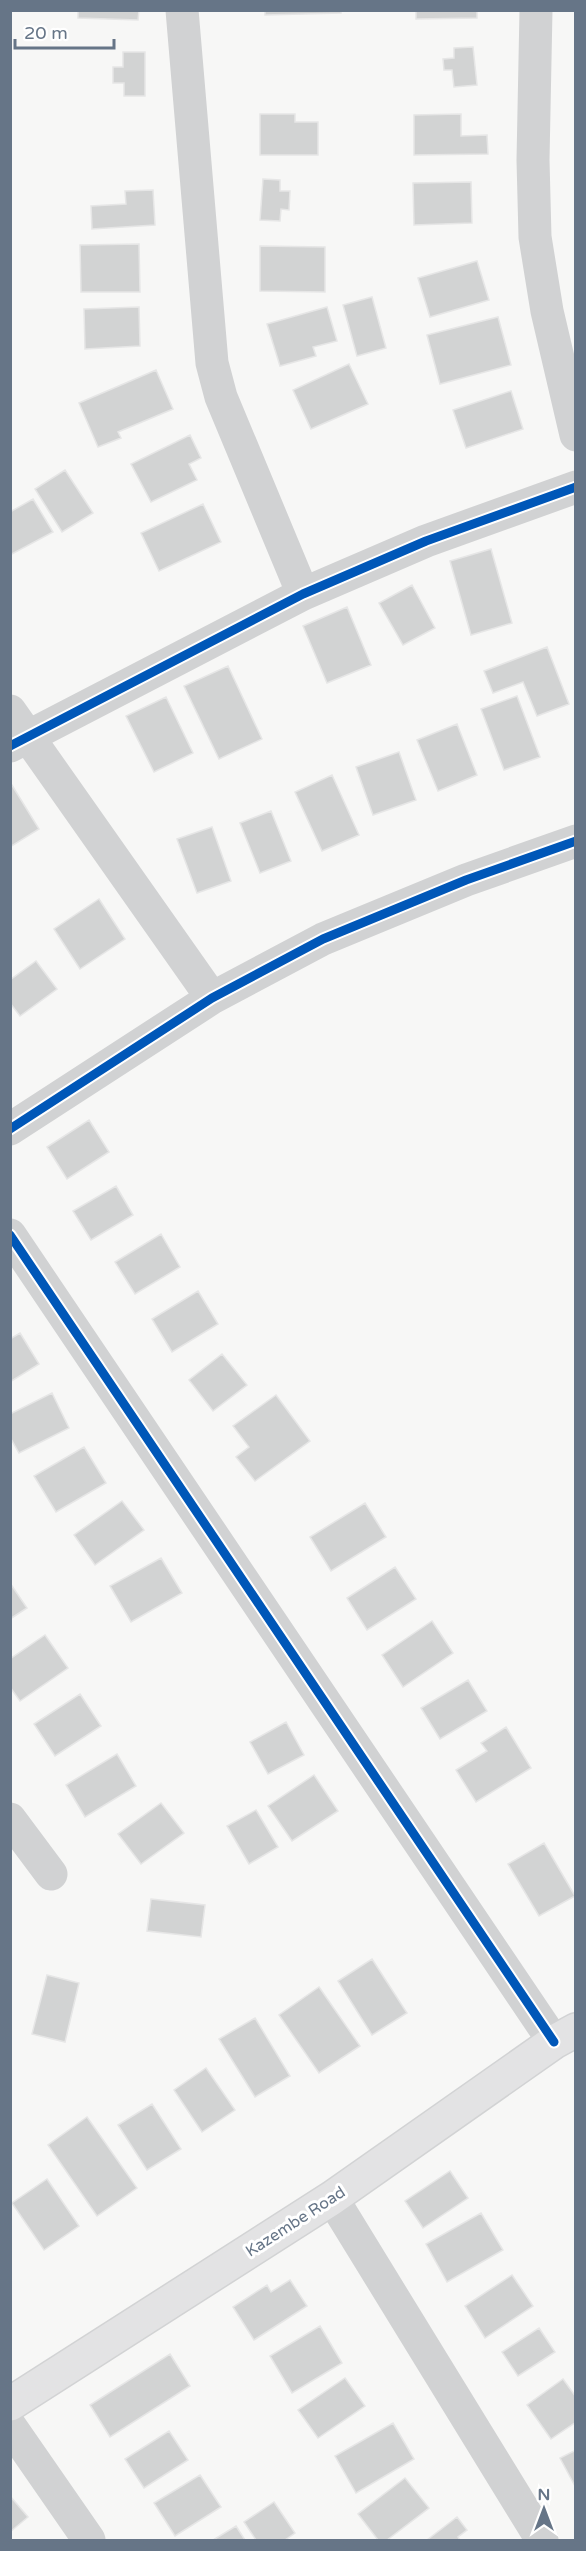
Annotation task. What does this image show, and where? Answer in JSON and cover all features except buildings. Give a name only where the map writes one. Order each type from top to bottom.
[{"type":"main road","name":"Kazembe Road","points":[[10,2404],[332,2198],[565,2036]]},
{"type":"street","points":[[182,10],[212,363],[221,397],[303,594]]},
{"type":"street","points":[[536,10],[533,160],[535,237],[546,311],[576,435]]},
{"type":"street","points":[[212,998],[16,731],[303,594],[426,541],[576,487]]},
{"type":"street","points":[[10,1129],[212,998],[322,939],[466,880],[576,841]]},
{"type":"street","points":[[10,1235],[565,2036]]},
{"type":"street","points":[[10,1819],[51,1874]]},
{"type":"street","points":[[332,2198],[542,2541]]},
{"type":"street","points":[[10,2426],[88,2541]]},
{"type":"cycle path","points":[[10,746],[303,594],[426,541],[576,487]]},
{"type":"cycle path","points":[[10,1129],[212,998],[323,939],[466,880],[576,841]]},
{"type":"cycle path","points":[[10,1235],[554,2042]]}]
